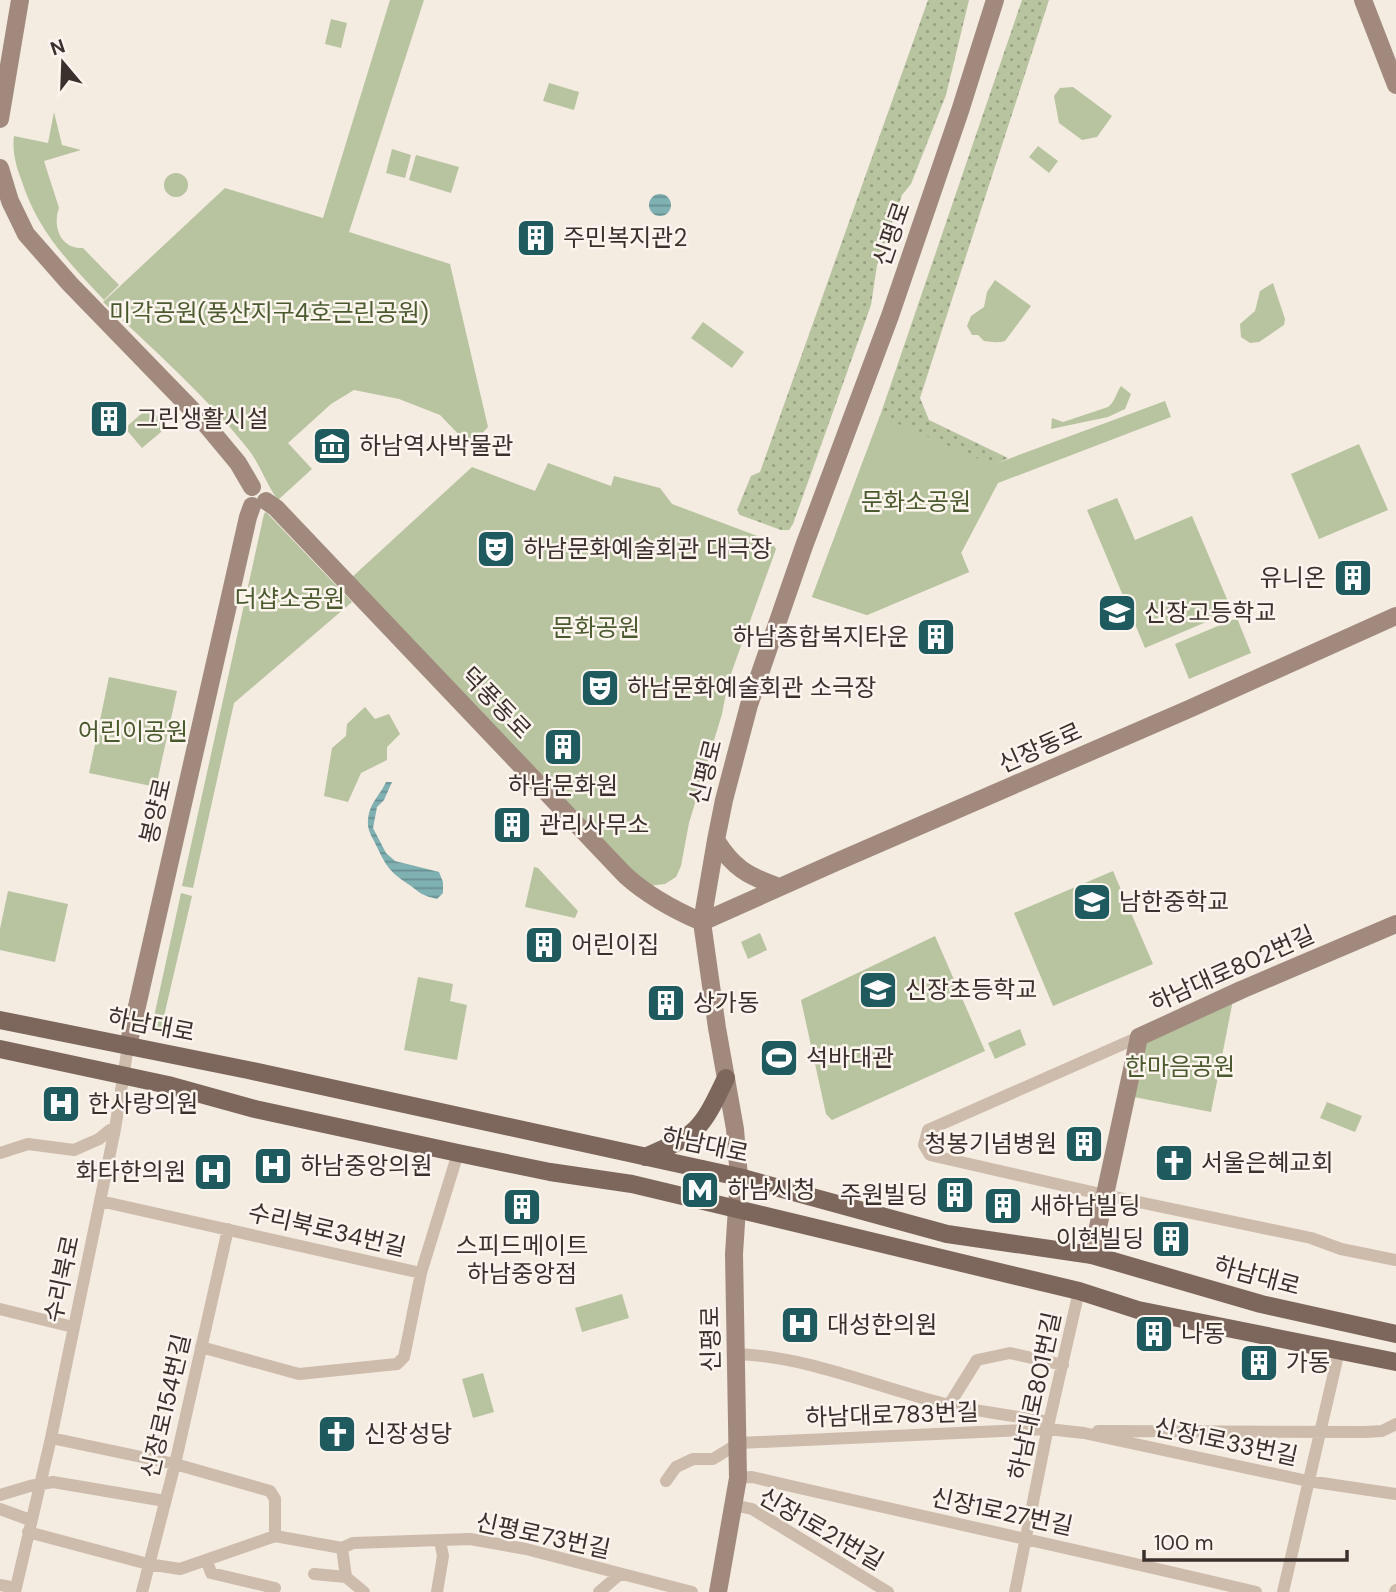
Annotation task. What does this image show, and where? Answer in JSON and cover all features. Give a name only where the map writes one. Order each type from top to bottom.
[{"type":"main road","name":"하남대로","points":[[0,1020],[271,1074],[739,1177],[947,1234],[1093,1255],[1261,1304],[1396,1334]]},
{"type":"main road","points":[[0,1049],[124,1075],[255,1109],[458,1153],[550,1172],[616,1181],[1079,1291],[1138,1310],[1396,1362]]},
{"type":"main road","points":[[645,1157],[684,1140],[695,1132],[709,1113],[726,1078]]},
{"type":"street","points":[[0,119],[20,0]]},
{"type":"street","name":"신평로","points":[[718,1592],[738,1478],[734,1254],[739,1177],[735,1129],[702,922],[716,840],[723,800],[749,705],[804,546],[890,316],[995,0]]},
{"type":"street","points":[[1363,0],[1396,85]]},
{"type":"street","name":"봉양로","points":[[0,168],[10,201],[26,234],[70,284],[203,421],[238,463],[252,487],[246,495],[248,503],[259,504]]},
{"type":"street","name":"봉양로","points":[[128,1046],[248,517],[259,504]]},
{"type":"street","name":"덕풍동로","points":[[259,504],[276,508],[625,875],[654,897],[702,922]]},
{"type":"street","name":"신장동로","points":[[702,922],[1396,616]]},
{"type":"street","points":[[716,840],[741,871],[779,887]]},
{"type":"street","name":"하남대로802번길","points":[[1093,1255],[1139,1037],[1396,924]]},
{"type":"street","points":[[1139,1037],[928,1130],[925,1145],[930,1155],[1311,1238],[1341,1249],[1396,1260]]},
{"type":"street","name":"수리북로","points":[[15,1590],[51,1438],[115,1129],[128,1046]]},
{"type":"street","points":[[0,1153],[28,1144],[74,1150],[115,1129]]},
{"type":"street","points":[[201,1347],[299,1374],[397,1364],[404,1357],[421,1273],[458,1153]]},
{"type":"street","name":"수리북로34번길","points":[[100,1201],[421,1273]]},
{"type":"street","name":"신장로154번길","points":[[142,1592],[175,1464],[228,1229]]},
{"type":"street","name":"하남대로801번길","points":[[1015,1592],[1079,1291]]},
{"type":"street","points":[[0,1309],[73,1327]]},
{"type":"street","points":[[1283,1592],[1339,1351]]},
{"type":"street","points":[[949,1405],[977,1360],[1010,1353],[1063,1365]]},
{"type":"street","name":"신장1로33번길","points":[[735,1354],[834,1371],[949,1405],[1308,1481],[1396,1494]]},
{"type":"street","points":[[1084,1433],[1382,1431],[1396,1424]]},
{"type":"street","name":"하남대로783번길","points":[[738,1443],[1049,1426]]},
{"type":"street","points":[[0,1509],[29,1526],[148,1564],[180,1569],[275,1536],[275,1499],[270,1491],[175,1464],[51,1438]]},
{"type":"street","points":[[666,1481],[676,1467],[693,1459],[713,1459],[738,1443]]},
{"type":"street","name":"신장1로27번길","points":[[738,1478],[752,1477],[1026,1537],[1256,1592]]},
{"type":"street","points":[[0,1495],[53,1482],[165,1501]]},
{"type":"street","name":"신장1로21번길","points":[[733,1505],[752,1509],[888,1592]]},
{"type":"street","name":"신평로73번길","points":[[275,1536],[342,1548],[353,1543],[470,1539],[526,1549],[692,1592]]},
{"type":"street","points":[[437,1592],[443,1556],[440,1541]]},
{"type":"street","points":[[342,1548],[346,1577]]},
{"type":"street","points":[[207,1561],[211,1573],[257,1588],[275,1588]]},
{"type":"street","points":[[314,1574],[346,1577],[364,1592]]},
{"type":"street","points":[[598,1592],[620,1574]]},
{"type":"street","points":[[0,1585],[15,1590]]},
{"type":"green space","name":"미각공원(풍산지구4호근린공원)","points":[[390,0],[424,0],[349,232],[450,264],[488,427],[474,442],[466,442],[440,415],[399,399],[354,390],[331,404],[288,443],[312,469],[278,500],[252,455],[231,429],[178,373],[103,302],[225,188],[323,218]]},
{"type":"green space","points":[[928,0],[969,0],[946,95],[911,184],[902,195],[877,265],[871,305],[793,524],[789,530],[781,530],[740,515],[737,510],[751,476],[760,472]]},
{"type":"green space","name":"문화소공원","points":[[1022,0],[1049,0],[920,398],[929,420],[1008,458],[992,466],[998,482],[961,553],[969,572],[867,615],[812,597],[880,416]]},
{"type":"green space","points":[[331,19],[347,23],[341,48],[325,44]]},
{"type":"green space","points":[[549,83],[579,92],[574,110],[543,101]]},
{"type":"green space","points":[[1073,87],[1112,116],[1097,137],[1082,140],[1059,123],[1054,96],[1060,88]]},
{"type":"green space","points":[[54,112],[62,145],[81,150],[44,161],[59,208],[58,229],[64,241],[83,248],[119,285],[104,300],[45,230],[28,198],[16,164],[14,136],[48,143]]},
{"type":"green space","points":[[1038,146],[1058,161],[1049,173],[1029,157]]},
{"type":"green space","points":[[392,149],[411,155],[405,178],[386,173]]},
{"type":"green space","points":[[416,155],[459,167],[451,193],[409,180]]},
{"type":"green space","points":[[176,173],[184,177],[188,185],[184,193],[176,197],[168,193],[164,185],[168,177]]},
{"type":"green space","points":[[995,280],[1031,306],[1005,341],[997,342],[984,341],[978,335],[972,335],[967,326],[971,316],[984,307],[987,292]]},
{"type":"green space","points":[[1273,283],[1285,319],[1284,325],[1259,342],[1250,343],[1241,337],[1240,324],[1255,311],[1260,291]]},
{"type":"green space","points":[[703,322],[744,352],[732,368],[691,338]]},
{"type":"green space","points":[[1121,386],[1131,394],[1125,409],[1108,417],[1051,429],[1052,418],[1063,422],[1108,407]]},
{"type":"green space","name":"문화소공원","points":[[1165,401],[1171,417],[998,483],[961,553],[969,572],[867,615],[812,597],[880,416],[992,465]]},
{"type":"green space","points":[[149,407],[167,427],[142,448],[125,428]]},
{"type":"green space","points":[[1359,444],[1388,510],[1319,539],[1291,474]]},
{"type":"green space","name":"문화공원","points":[[548,463],[611,486],[614,476],[660,488],[672,504],[771,541],[776,549],[728,682],[722,714],[689,823],[681,866],[676,877],[665,884],[647,886],[350,579],[472,467],[535,491]]},
{"type":"green space","points":[[1117,498],[1135,540],[1192,516],[1232,611],[1145,648],[1087,510]]},
{"type":"green space","name":"더샵소공원","points":[[266,512],[352,602],[234,703],[193,888],[182,886],[264,514]]},
{"type":"green space","points":[[1237,618],[1251,653],[1189,679],[1175,644]]},
{"type":"green space","name":"어린이공원","points":[[109,677],[177,691],[156,787],[89,773]]},
{"type":"green space","points":[[365,707],[375,719],[389,714],[400,734],[387,747],[387,760],[361,773],[348,802],[324,796],[332,748],[346,736],[347,724]]},
{"type":"green space","points":[[534,867],[538,868],[578,911],[575,918],[525,907]]},
{"type":"green space","points":[[1113,871],[1153,964],[1053,1006],[1014,913]]},
{"type":"green space","points":[[8,891],[68,904],[55,962],[0,950],[0,929]]},
{"type":"green space","points":[[181,893],[192,896],[161,1029],[152,1026]]},
{"type":"green space","points":[[760,933],[767,950],[748,959],[741,942]]},
{"type":"green space","points":[[935,936],[985,1051],[832,1120],[826,1114],[801,1000]]},
{"type":"green space","points":[[418,977],[453,984],[450,1001],[467,1005],[457,1060],[404,1050]]},
{"type":"green space","name":"한마음공원","points":[[1233,1000],[1211,1112],[1134,1097],[1146,1041]]},
{"type":"green space","points":[[1020,1029],[1026,1045],[995,1059],[988,1043]]},
{"type":"green space","points":[[1327,1102],[1362,1116],[1355,1132],[1320,1118]]},
{"type":"green space","points":[[622,1294],[629,1318],[582,1332],[575,1308]]},
{"type":"green space","points":[[483,1373],[494,1412],[473,1418],[462,1379]]},
{"type":"water","points":[[660,194],[668,197],[671,205],[668,213],[660,216],[652,213],[649,205],[652,197]]},
{"type":"water","points":[[386,782],[392,782],[384,800],[377,807],[373,828],[386,853],[395,861],[439,872],[443,893],[437,899],[421,893],[393,872],[383,859],[371,834],[368,825],[370,809]]},
{"type":"place","name":"주민복지관2","points":[[536,238]]},
{"type":"place","name":"그린생활시설","points":[[109,419]]},
{"type":"place","name":"하남역사박물관","points":[[332,446]]},
{"type":"place","name":"하남문화예술회관 대극장","points":[[496,549]]},
{"type":"place","name":"유니온","points":[[1353,578]]},
{"type":"place","name":"신장고등학교","points":[[1117,613]]},
{"type":"place","name":"하남종합복지타운","points":[[936,637]]},
{"type":"place","name":"하남문화예술회관 소극장","points":[[600,688]]},
{"type":"place","name":"하남문화원","points":[[563,747]]},
{"type":"place","name":"관리사무소","points":[[512,825]]},
{"type":"place","name":"남한중학교","points":[[1092,902]]},
{"type":"place","name":"어린이집","points":[[544,945]]},
{"type":"place","name":"신장초등학교","points":[[878,990]]},
{"type":"place","name":"상가동","points":[[666,1003]]},
{"type":"place","name":"석바대관","points":[[779,1058]]},
{"type":"place","name":"한사랑의원","points":[[61,1104]]},
{"type":"place","name":"청봉기념병원","points":[[1084,1144]]},
{"type":"place","name":"서울은혜교회","points":[[1174,1163]]},
{"type":"place","name":"하남중앙의원","points":[[273,1166]]},
{"type":"place","name":"화타한의원","points":[[213,1172]]},
{"type":"place","name":"하남시청","points":[[700,1190]]},
{"type":"place","name":"주원빌딩","points":[[955,1195]]},
{"type":"place","name":"새하남빌딩","points":[[1003,1206]]},
{"type":"place","name":"스피드메이트 하남중앙점","points":[[522,1207]]},
{"type":"place","name":"이현빌딩","points":[[1171,1239]]},
{"type":"place","name":"대성한의원","points":[[800,1325]]},
{"type":"place","name":"나동","points":[[1154,1334]]},
{"type":"place","name":"가동","points":[[1259,1363]]},
{"type":"place","name":"신장성당","points":[[337,1434]]}]
